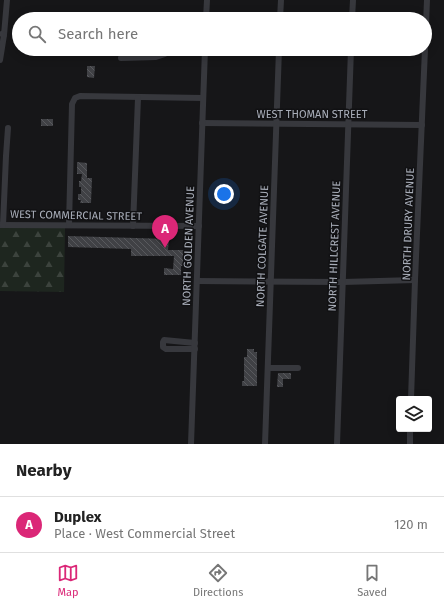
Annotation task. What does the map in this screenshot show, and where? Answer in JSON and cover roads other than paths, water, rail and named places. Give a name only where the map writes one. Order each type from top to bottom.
[{"type":"street","points":[[0,60],[7,0]]},
{"type":"street","points":[[206,12],[207,0]]},
{"type":"street","points":[[280,0],[280,12]]},
{"type":"street","points":[[352,12],[353,0]]},
{"type":"street","name":"NORTH DRURY AVENUE","points":[[427,0],[427,12]]},
{"type":"street","points":[[121,58],[159,56]]},
{"type":"street","name":"NORTH GOLDEN AVENUE","points":[[192,444],[205,56]]},
{"type":"street","name":"NORTH COLGATE AVENUE","points":[[265,444],[279,56]]},
{"type":"street","name":"NORTH HILLCREST AVENUE","points":[[337,444],[351,56]]},
{"type":"street","name":"NORTH DRURY AVENUE","points":[[411,396],[425,56]]},
{"type":"street","points":[[69,225],[72,102],[75,98],[80,96],[133,96],[138,98],[203,98]]},
{"type":"street","points":[[133,226],[138,98]]},
{"type":"street","name":"WEST THOMAN STREET","points":[[202,123],[422,125]]},
{"type":"street","points":[[2,225],[8,128]]},
{"type":"street","name":"WEST COMMERCIAL STREET","points":[[2,225],[199,226]]},
{"type":"street","points":[[198,281],[343,282],[415,280]]},
{"type":"street","points":[[268,368],[298,368]]},
{"type":"street","points":[[410,432],[410,444]]},
{"type":"place","name":"Duplex","points":[[165,248]]}]
